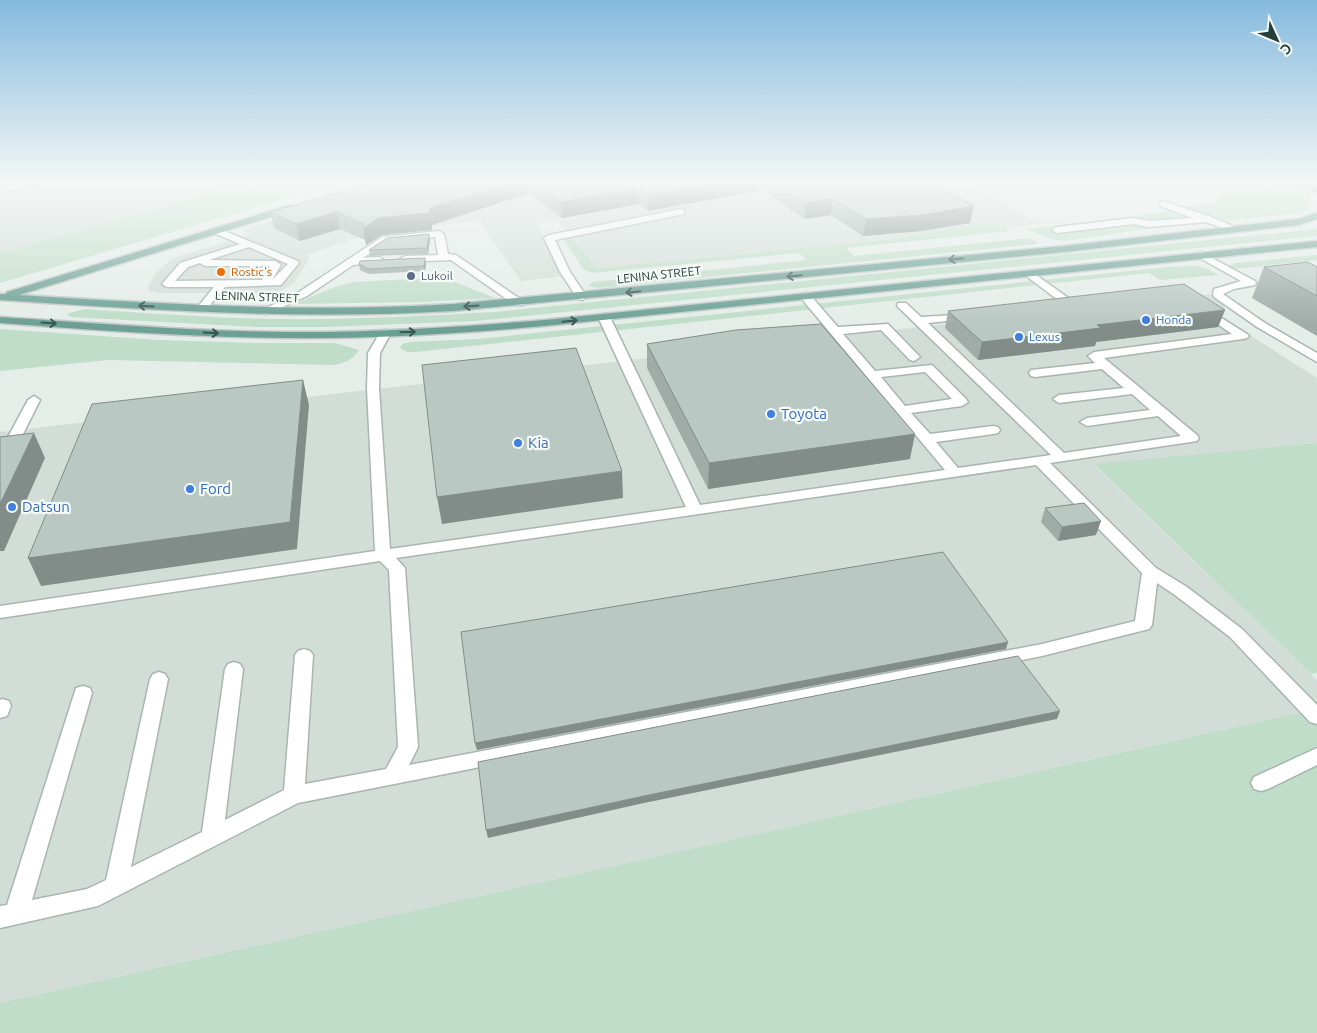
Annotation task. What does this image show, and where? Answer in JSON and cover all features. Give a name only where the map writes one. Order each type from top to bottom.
[{"type":"main road","points":[[0,297],[223,229]]},
{"type":"main road","name":"LENINA STREET","points":[[0,297],[201,309],[381,311],[519,303],[582,297],[1064,249],[1233,229]]},
{"type":"main road","points":[[0,320],[224,334],[284,335],[486,328],[1317,244]]},
{"type":"lane","points":[[582,297],[565,272],[549,238],[594,229]]},
{"type":"lane","points":[[1057,230],[1064,229]]},
{"type":"lane","points":[[217,231],[249,244],[294,263],[277,283],[167,284],[188,263],[249,244]]},
{"type":"lane","points":[[264,311],[303,294],[386,239],[439,234],[444,258]]},
{"type":"lane","points":[[1201,255],[1256,283],[1232,286],[1218,291],[1218,295],[1261,325],[1317,358]]},
{"type":"lane","points":[[351,262],[453,257],[519,303]]},
{"type":"lane","points":[[188,263],[271,263],[276,265],[265,283]]},
{"type":"lane","points":[[1029,272],[1075,304],[1052,306]]},
{"type":"lane","points":[[201,309],[222,284]]},
{"type":"lane","points":[[805,296],[955,472]]},
{"type":"lane","points":[[0,612],[1192,438],[1094,356],[1243,336],[1194,304]]},
{"type":"lane","points":[[902,305],[1061,457]]},
{"type":"lane","points":[[919,321],[977,314]]},
{"type":"lane","points":[[604,317],[695,510]]},
{"type":"lane","points":[[835,332],[884,326],[914,357]]},
{"type":"lane","points":[[385,333],[374,353],[373,388],[382,555],[396,568],[408,747],[393,776]]},
{"type":"lane","points":[[1035,373],[1105,365]]},
{"type":"lane","points":[[872,374],[928,368],[962,402],[901,410]]},
{"type":"lane","points":[[1059,399],[1135,390]]},
{"type":"lane","points":[[8,450],[34,400]]},
{"type":"lane","points":[[1087,422],[1162,412]]},
{"type":"lane","points":[[926,439],[993,430]]},
{"type":"lane","points":[[1040,461],[1150,572],[1181,591],[1236,633],[1317,717]]},
{"type":"lane","points":[[83,693],[8,915],[90,899],[294,795],[1042,650],[1143,625],[1150,572]]},
{"type":"lane","points":[[294,795],[304,655]]},
{"type":"lane","points":[[212,836],[234,669]]},
{"type":"lane","points":[[116,886],[159,680]]},
{"type":"lane","points":[[1261,783],[1317,756]]},
{"type":"shaded area","points":[[0,229],[85,229],[0,253]]},
{"type":"shaded area","points":[[413,229],[358,237],[307,255],[310,258],[294,283],[274,293],[160,293],[150,291],[148,287],[155,274],[173,258],[251,234],[241,230]]},
{"type":"shaded area","points":[[485,229],[540,229],[564,276],[521,281]]},
{"type":"shaded area","points":[[565,229],[948,229],[876,241],[598,268]]},
{"type":"shaded area","points":[[1209,294],[1227,306],[1217,314],[1317,378],[1317,443],[1094,465],[1317,680],[1317,709],[0,1003],[0,432]]},
{"type":"green space","points":[[85,229],[181,229],[0,283],[0,253]]},
{"type":"green space","points":[[948,229],[1007,229],[1011,231],[846,248],[854,256],[1029,238],[1038,243],[598,288],[589,286],[592,282],[807,260],[799,253],[592,273],[583,269],[564,240],[571,237],[598,268],[876,241]]},
{"type":"green space","points":[[1027,229],[1146,229],[1064,241],[1050,239]]},
{"type":"green space","points":[[1317,229],[1317,236],[476,321],[325,327],[256,327],[71,317],[67,314],[84,309],[226,318],[301,319],[494,312]]},
{"type":"green space","points":[[1317,255],[1317,260],[1234,269],[1229,266],[1236,263]]},
{"type":"green space","points":[[1196,266],[1206,268],[1218,275],[1160,280],[1149,273],[415,352],[407,352],[400,348],[402,344],[410,342],[478,339],[1168,267]]},
{"type":"green space","points":[[447,279],[495,298],[419,302],[294,304],[332,288],[353,282]]},
{"type":"green space","points":[[0,329],[159,340],[335,343],[359,350],[348,360],[333,365],[108,360],[0,371]]},
{"type":"green space","points":[[1317,443],[1317,673],[1311,674],[1094,464]]},
{"type":"green space","points":[[1317,709],[1317,1033],[0,1033],[0,1003]]},
{"type":"building","points":[[429,234],[427,248],[369,250],[387,238]]},
{"type":"building","points":[[425,258],[424,266],[368,269],[359,264],[360,261]]},
{"type":"building","points":[[1308,262],[1317,267],[1317,296],[1264,267]]},
{"type":"building","points":[[1184,284],[1225,310],[1097,325],[1101,328],[982,342],[948,311]]},
{"type":"building","name":"Toyota","points":[[821,324],[915,434],[709,463],[647,344],[736,330]]},
{"type":"building","name":"Kia","points":[[576,348],[622,471],[437,497],[422,365]]},
{"type":"building","name":"Ford","points":[[303,380],[290,522],[28,558],[92,404]]},
{"type":"building","points":[[34,433],[0,504],[0,437]]},
{"type":"building","points":[[1084,503],[1101,521],[1062,527],[1045,508]]},
{"type":"building","points":[[943,552],[1008,642],[475,743],[461,632]]},
{"type":"building","points":[[1018,656],[1060,711],[486,830],[478,762]]},
{"type":"place","name":"Rostic's","points":[[221,272]]},
{"type":"place","name":"Lukoil","points":[[411,276]]},
{"type":"place","name":"Honda","points":[[1146,320]]},
{"type":"place","name":"Lexus","points":[[1019,337]]},
{"type":"place","name":"Toyota","points":[[771,414]]},
{"type":"place","name":"Kia","points":[[518,443]]},
{"type":"place","name":"Ford","points":[[190,489]]},
{"type":"place","name":"Datsun","points":[[12,507]]}]
